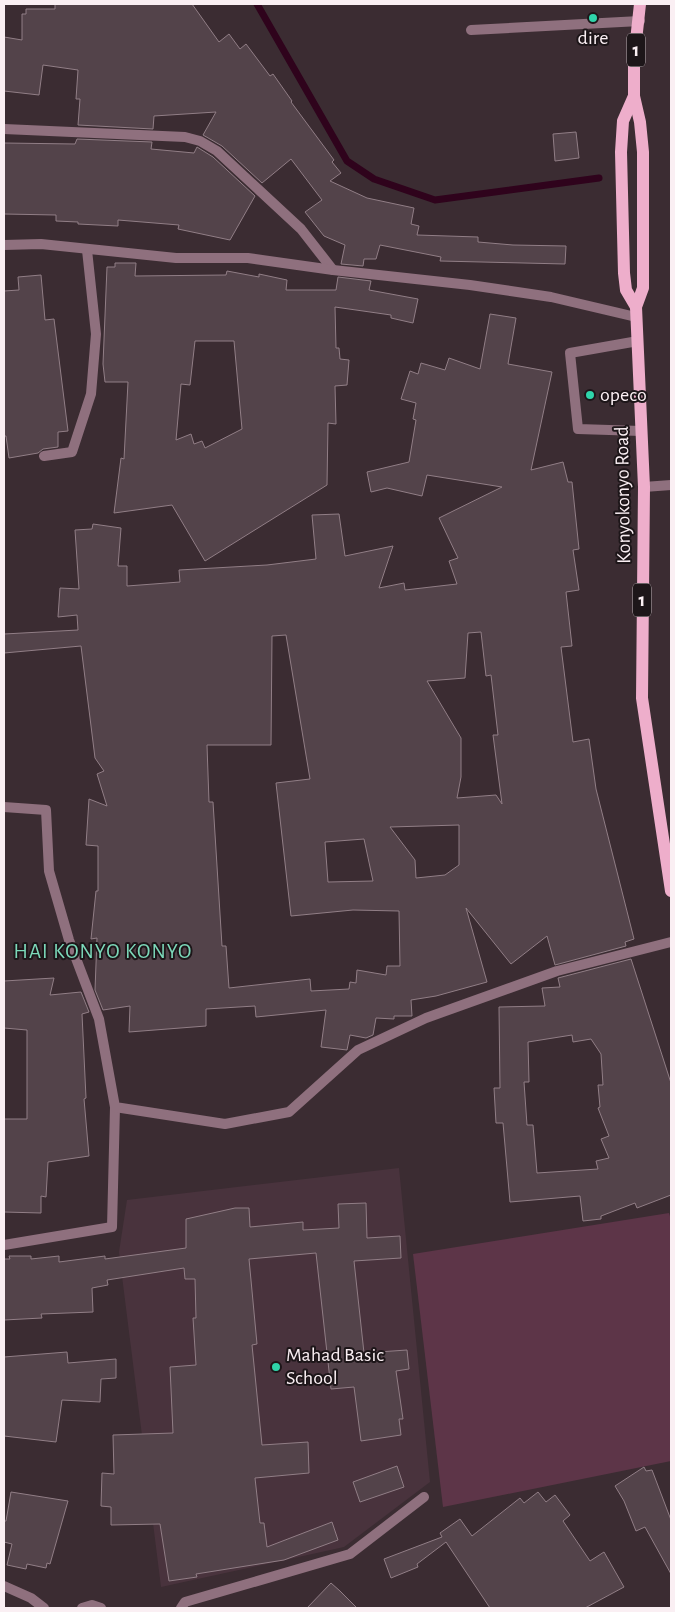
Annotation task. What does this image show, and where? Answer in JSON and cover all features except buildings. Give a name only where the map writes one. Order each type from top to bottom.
[{"type":"main road","name":"Konyokonyo Road","points":[[640,4],[640,21],[634,58],[634,96],[640,122],[643,152],[643,288],[636,312],[644,487],[642,698],[671,891]]},
{"type":"main road","name":"Konyokonyo Road","points":[[634,96],[623,121],[621,152],[624,272],[626,290],[636,312]]},
{"type":"street","points":[[471,30],[640,21]]},
{"type":"street","points":[[4,129],[185,136],[200,141],[217,151],[301,229],[333,270]]},
{"type":"street","points":[[4,244],[41,244],[176,258],[248,258],[333,270],[470,285],[636,312]]},
{"type":"street","points":[[44,456],[72,452],[91,394],[96,334],[87,250]]},
{"type":"street","points":[[638,341],[570,353],[578,430],[641,431]]},
{"type":"street","points":[[644,487],[671,484]]},
{"type":"street","points":[[4,807],[46,810],[49,872],[69,940],[99,1019],[115,1106],[112,1227],[4,1245]]},
{"type":"street","points":[[115,1106],[225,1124],[289,1112],[358,1050],[426,1018],[557,971],[671,942]]},
{"type":"street","points":[[180,1608],[185,1602],[350,1554],[424,1497]]},
{"type":"street","points":[[4,1586],[14,1588],[44,1608]]},
{"type":"street","points":[[82,1608],[92,1605],[101,1608]]},
{"type":"shaded area","name":"Mahad Basic School","points":[[399,1168],[430,1482],[344,1547],[161,1587],[119,1252],[127,1200]]},
{"type":"shaded area","points":[[669,1213],[671,1220],[671,1461],[443,1507],[413,1254]]},
{"type":"waterway","points":[[257,4],[347,161],[374,179],[435,200],[599,178]]},
{"type":"place","name":"dire","points":[[593,18]]},
{"type":"place","name":"opeco","points":[[590,395]]},
{"type":"place","name":"Mahad Basic School","points":[[276,1367]]},
{"type":"district","name":"HAI KONYO KONYO","points":[[103,951]]}]
